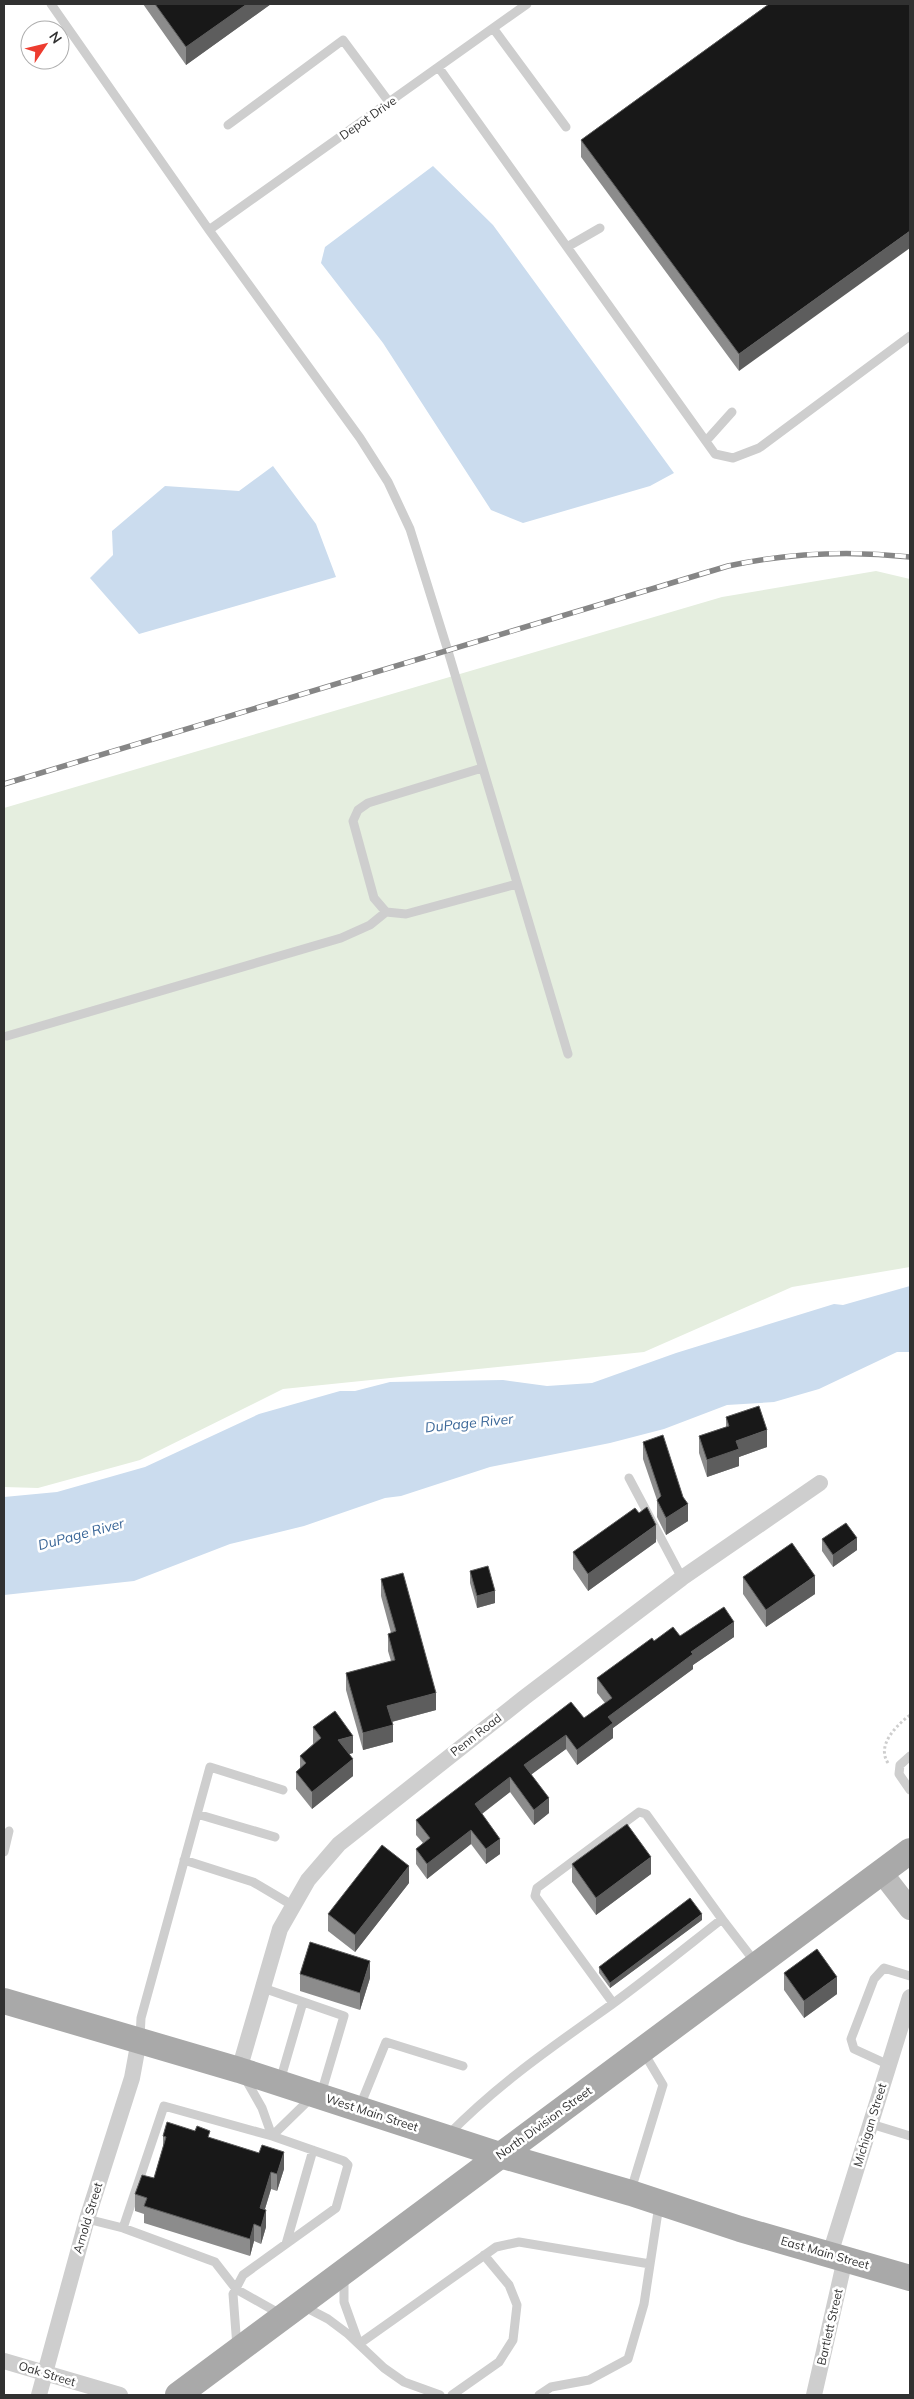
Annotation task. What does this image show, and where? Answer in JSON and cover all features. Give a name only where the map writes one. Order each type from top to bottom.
[{"type":"main road","name":"North Division Street","points":[[178,2395],[910,1851]]},
{"type":"main road","points":[[882,1872],[910,1909]]},
{"type":"main road","name":"West Main Street","points":[[4,2001],[239,2070],[500,2155],[631,2193],[740,2229]]},
{"type":"main road","name":"East Main Street","points":[[740,2229],[910,2278]]},
{"type":"street","name":"Penn Road","points":[[239,2070],[280,1929],[292,1905],[325,1859],[363,1823],[525,1697],[682,1578],[820,1483]]},
{"type":"street","name":"Michigan Street","points":[[838,2256],[870,2124],[910,1997]]},
{"type":"street","name":"Arnold Street","points":[[39,2395],[87,2219],[132,2078],[139,2040]]},
{"type":"street","name":"Bartlett Street","points":[[814,2395],[838,2256]]},
{"type":"street","name":"Oak Street","points":[[4,2361],[120,2395]]},
{"type":"lane","points":[[51,4],[209,230],[360,438],[388,482],[410,529],[568,1054]]},
{"type":"lane","name":"Depot Drive","points":[[209,230],[527,4]]},
{"type":"lane","points":[[493,28],[566,127]]},
{"type":"lane","points":[[228,125],[344,40],[390,102]]},
{"type":"lane","points":[[439,68],[715,454],[733,458],[759,448],[910,336]]},
{"type":"lane","points":[[567,247],[600,228]]},
{"type":"lane","points":[[706,441],[732,412]]},
{"type":"lane","points":[[482,768],[368,803],[358,810],[353,821],[374,898],[386,912],[406,914],[517,884]]},
{"type":"lane","points":[[7,1036],[341,938],[370,925],[386,912]]},
{"type":"lane","points":[[629,1478],[682,1578]]},
{"type":"lane","points":[[910,1756],[900,1765],[898,1774],[910,1790]]},
{"type":"lane","points":[[139,2040],[141,2018],[210,1767],[283,1790]]},
{"type":"lane","points":[[613,2004],[535,1896],[538,1888],[639,1812],[646,1814],[757,1965]]},
{"type":"lane","points":[[197,1814],[275,1837]]},
{"type":"lane","points":[[4,1852],[9,1831]]},
{"type":"lane","points":[[184,1860],[253,1882],[292,1905]]},
{"type":"lane","points":[[446,2137],[476,2106],[512,2075],[613,2004],[722,1919]]},
{"type":"lane","points":[[889,2066],[854,2049],[851,2039],[874,1979],[884,1968],[910,1976]]},
{"type":"lane","points":[[263,1988],[344,2016],[318,2095],[272,2136]]},
{"type":"lane","points":[[279,2083],[303,2002]]},
{"type":"lane","points":[[359,2109],[386,2042],[463,2066]]},
{"type":"lane","points":[[631,2193],[663,2085],[643,2050]]},
{"type":"lane","points":[[239,2070],[262,2108],[272,2136]]},
{"type":"lane","points":[[123,2228],[164,2106],[272,2136],[344,2161],[348,2165],[336,2208],[243,2275],[233,2294],[237,2351]]},
{"type":"lane","points":[[870,2124],[910,2136]]},
{"type":"lane","points":[[286,2244],[313,2150]]},
{"type":"lane","points":[[539,2395],[551,2387],[589,2380],[628,2359],[644,2304],[659,2203]]},
{"type":"lane","points":[[87,2219],[123,2228],[215,2262],[236,2289],[292,2311],[328,2319],[384,2368],[404,2382],[440,2395]]},
{"type":"lane","points":[[358,2344],[496,2247],[519,2242],[650,2264]]},
{"type":"lane","points":[[452,2395],[499,2362],[513,2340],[517,2305],[509,2285],[484,2255]]},
{"type":"lane","points":[[344,2273],[344,2302],[358,2344]]},
{"type":"path","points":[[898,1774],[886,1760],[884,1746],[891,1734],[910,1715]]},
{"type":"green space","points":[[876,571],[910,579],[910,1267],[792,1287],[644,1352],[283,1389],[140,1460],[38,1488],[4,1487],[4,808],[722,597]]},
{"type":"water","points":[[433,166],[493,225],[674,473],[650,486],[523,523],[491,510],[383,343],[321,263],[325,247]]},
{"type":"water","points":[[273,466],[316,524],[336,577],[139,634],[90,578],[113,555],[112,531],[165,486],[239,491]]},
{"type":"water","name":"DuPage River","points":[[910,1286],[910,1352],[897,1352],[819,1389],[774,1402],[727,1405],[664,1429],[610,1443],[490,1467],[401,1496],[385,1498],[304,1526],[230,1544],[134,1581],[4,1595],[4,1497],[57,1492],[145,1467],[259,1414],[340,1391],[355,1391],[390,1382],[503,1380],[547,1386],[592,1383],[676,1353],[834,1304],[843,1305]]},
{"type":"building","points":[[155,4],[247,4],[186,47]]},
{"type":"building","points":[[769,4],[910,4],[910,231],[739,354],[581,140]]},
{"type":"building","points":[[759,1406],[767,1430],[736,1441],[739,1449],[707,1460],[699,1436],[729,1426],[726,1417]]},
{"type":"building","points":[[663,1435],[683,1497],[688,1504],[666,1518],[657,1500],[661,1496],[643,1442]]},
{"type":"building","points":[[647,1507],[656,1525],[588,1574],[573,1552],[635,1508],[639,1513]]},
{"type":"building","points":[[846,1523],[857,1538],[833,1555],[822,1539]]},
{"type":"building","points":[[792,1543],[815,1576],[766,1610],[743,1577]]},
{"type":"building","points":[[488,1566],[495,1591],[477,1596],[470,1571]]},
{"type":"building","points":[[403,1573],[436,1693],[387,1706],[393,1725],[363,1733],[346,1673],[395,1660],[388,1634],[396,1631],[381,1579]]},
{"type":"building","points":[[724,1607],[734,1622],[691,1652],[693,1654],[608,1717],[613,1723],[577,1750],[566,1735],[524,1765],[549,1798],[534,1810],[510,1777],[475,1804],[500,1839],[486,1849],[471,1830],[427,1864],[416,1849],[430,1838],[416,1820],[571,1702],[584,1718],[612,1698],[597,1678],[652,1638],[654,1641],[673,1627],[680,1636]]},
{"type":"building","points":[[335,1711],[353,1736],[338,1740],[353,1759],[312,1792],[296,1772],[306,1763],[300,1756],[321,1738],[313,1727]]},
{"type":"building","points":[[627,1824],[651,1857],[596,1898],[572,1864]]},
{"type":"building","points":[[382,1845],[409,1866],[355,1935],[328,1914]]},
{"type":"building","points":[[690,1898],[702,1914],[610,1983],[599,1967]]},
{"type":"building","points":[[310,1942],[370,1961],[360,1993],[300,1974]]},
{"type":"building","points":[[817,1949],[837,1977],[804,2001],[784,1973]]},
{"type":"building","points":[[167,2122],[195,2131],[197,2126],[210,2131],[208,2137],[259,2153],[262,2145],[284,2152],[277,2174],[271,2172],[260,2208],[266,2210],[261,2227],[254,2224],[250,2239],[144,2206],[147,2198],[135,2194],[142,2175],[154,2178],[166,2137],[163,2136]]},
{"type":"railway","points":[[4,784],[728,566],[773,558],[819,554],[841,553],[910,557]]}]
